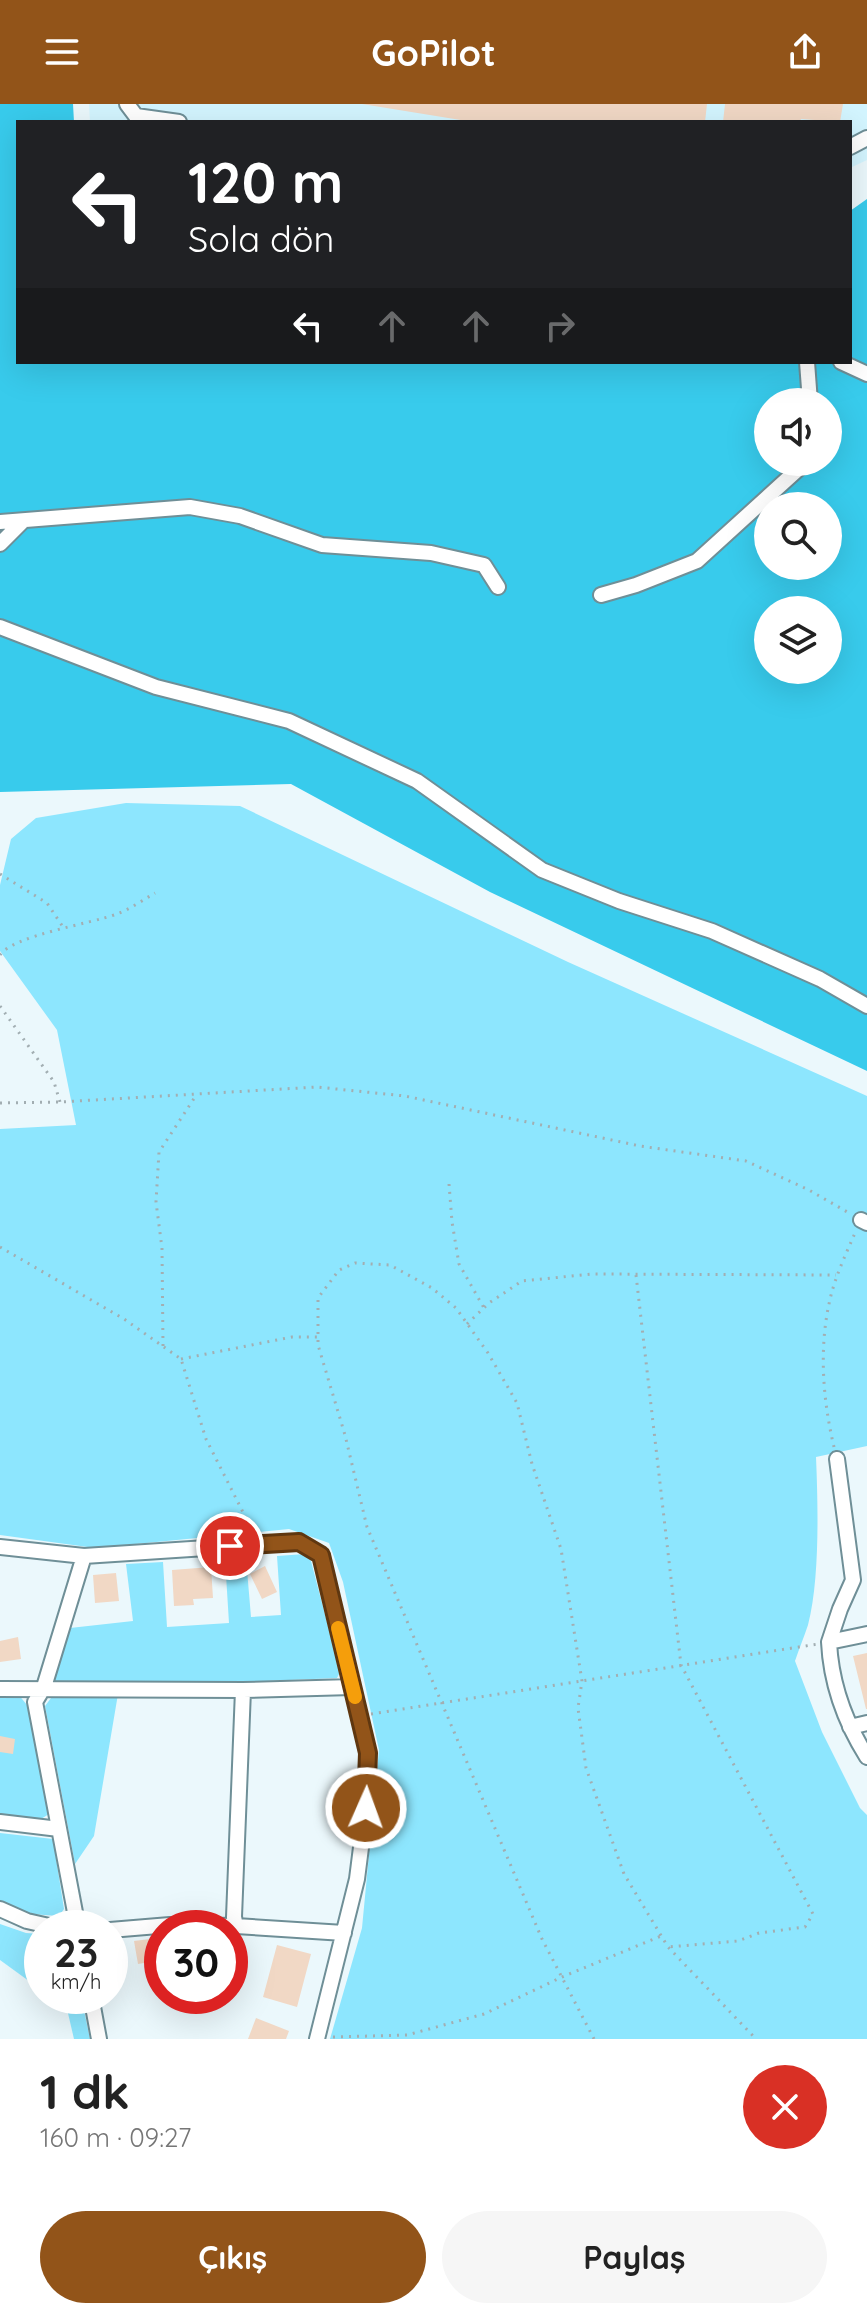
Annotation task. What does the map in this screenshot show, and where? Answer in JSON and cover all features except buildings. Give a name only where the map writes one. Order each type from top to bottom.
[{"type":"street","points":[[127,104],[136,116],[165,120]]},
{"type":"street","points":[[807,364],[809,388]]},
{"type":"street","points":[[845,364],[867,374]]},
{"type":"street","points":[[601,595],[697,561],[791,476]]},
{"type":"street","points":[[0,522],[190,507],[240,516],[322,545],[431,553],[484,565],[498,587]]},
{"type":"street","points":[[0,544],[23,521]]},
{"type":"street","points":[[0,627],[156,687],[289,721],[417,781],[542,870],[619,901],[712,931],[820,979],[867,1006]]},
{"type":"street","points":[[837,1459],[853,1580],[829,1642],[830,1665],[850,1727],[867,1757]]},
{"type":"street","points":[[0,1547],[84,1556],[299,1542],[321,1555],[368,1753],[366,1808],[357,1879],[317,2038]]},
{"type":"street","points":[[75,1910],[35,1702],[44,1687],[84,1556]]},
{"type":"street","points":[[829,1642],[867,1634]]},
{"type":"street","points":[[0,1689],[352,1687]]},
{"type":"street","points":[[234,1910],[243,1690]]},
{"type":"street","points":[[850,1727],[867,1723]]},
{"type":"street","points":[[0,1822],[59,1829]]},
{"type":"street","points":[[0,1909],[24,1920]]},
{"type":"street","points":[[248,1927],[344,1933]]},
{"type":"street","points":[[94,2014],[99,2039]]},
{"type":"path","points":[[0,874],[47,903],[65,930]]},
{"type":"path","points":[[0,955],[20,941],[119,914],[155,893]]},
{"type":"path","points":[[0,1006],[54,1082],[60,1102]]},
{"type":"path","points":[[0,1103],[317,1087],[405,1096],[640,1146],[746,1161],[809,1190],[864,1221],[837,1275],[823,1341],[827,1415],[837,1459]]},
{"type":"path","points":[[163,1346],[162,1248],[156,1202],[159,1152],[197,1094]]},
{"type":"path","points":[[449,1184],[459,1264],[484,1308]]},
{"type":"path","points":[[0,1247],[124,1319],[181,1359],[206,1439],[259,1544]]},
{"type":"path","points":[[594,2039],[542,1939],[367,1527],[318,1337],[318,1298],[339,1270],[355,1263],[390,1265],[432,1288],[456,1308],[488,1353],[517,1403],[532,1464],[561,1549],[582,1681],[578,1708],[586,1768],[624,1874],[668,1947],[756,2039]]},
{"type":"path","points":[[467,1324],[522,1281],[592,1274],[837,1275]]},
{"type":"path","points":[[636,1275],[681,1665],[813,1914],[805,1927],[759,1933],[738,1941],[668,1947]]},
{"type":"path","points":[[181,1359],[292,1337],[318,1337]]},
{"type":"path","points":[[359,1716],[829,1642]]},
{"type":"path","points":[[317,2038],[407,2035],[484,2014],[562,1977],[661,1936]]},
{"type":"shaded area","points":[[0,104],[73,104],[74,120],[16,120],[16,364],[852,364],[852,210],[867,199],[867,1071],[490,892],[291,784],[0,792]]},
{"type":"shaded area","points":[[89,104],[867,104],[867,160],[852,167],[852,120],[90,120]]},
{"type":"shaded area","points":[[126,803],[240,806],[568,962],[867,1096],[867,1446],[816,1457],[818,1519],[815,1586],[808,1625],[795,1661],[822,1732],[860,1808],[867,1815],[867,2039],[330,2039],[362,1928],[379,1750],[343,1582],[329,1543],[289,1529],[95,1548],[0,1535],[0,1129],[76,1125],[57,1030],[0,951],[0,885],[11,839],[36,818]]},
{"type":"shaded area","points":[[305,1554],[311,1561],[340,1672],[337,1678],[245,1682],[54,1682],[70,1628],[133,1621],[126,1564],[163,1562],[167,1627],[229,1623],[225,1559],[246,1558],[251,1617],[281,1615],[277,1556]]},
{"type":"shaded area","points":[[0,1693],[18,1694],[27,1705],[49,1814],[41,1819],[0,1814]]},
{"type":"shaded area","points":[[54,1694],[118,1694],[94,1836],[75,1864],[45,1706]]},
{"type":"shaded area","points":[[0,1833],[53,1839],[63,1910],[24,1911],[0,1901]]},
{"type":"shaded area","points":[[0,1924],[24,1932],[24,1977],[0,1960]]},
{"type":"shaded area","points":[[68,2014],[85,2014],[90,2039],[74,2039]]},
{"type":"slow traffic","points":[[338,1628],[355,1697]]},
{"type":"route","points":[[230,1546],[299,1542],[321,1555],[368,1753],[366,1808]]}]
